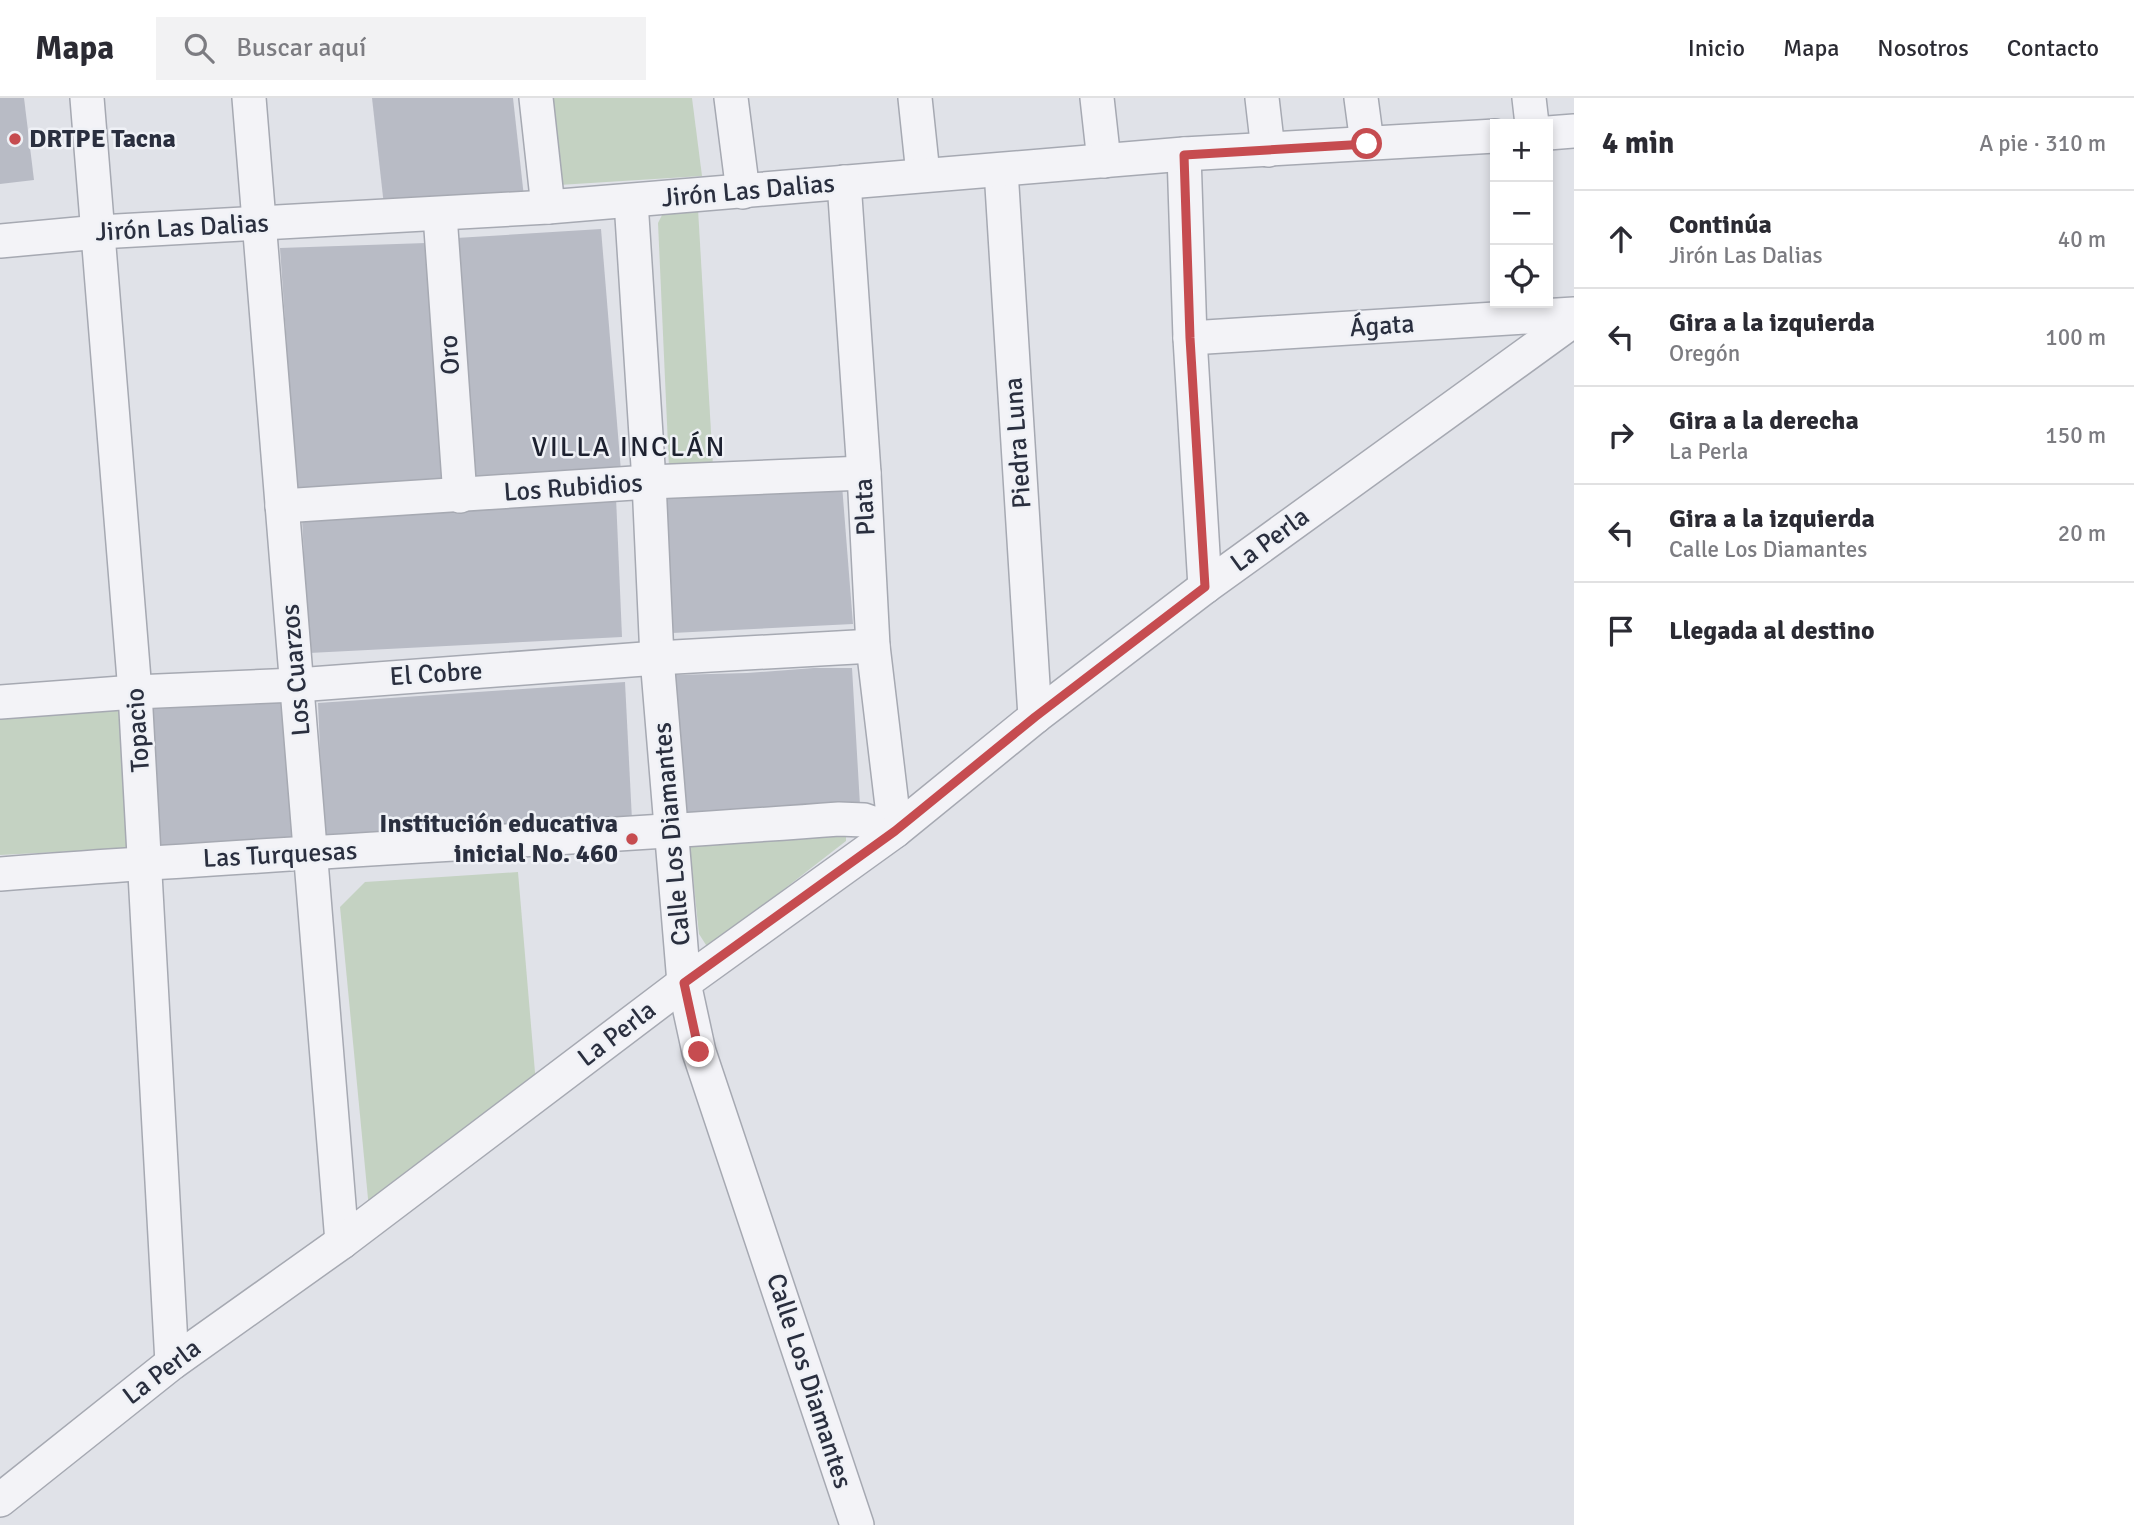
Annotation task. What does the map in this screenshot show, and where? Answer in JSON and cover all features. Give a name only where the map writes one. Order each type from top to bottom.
[{"type":"street","name":"Topacio","points":[[87,98],[135,692],[172,1363]]},
{"type":"street","name":"Los Cuarzos","points":[[249,98],[342,1242]]},
{"type":"street","points":[[536,98],[548,207]]},
{"type":"street","points":[[731,98],[743,192]]},
{"type":"street","points":[[915,98],[923,174]]},
{"type":"street","points":[[1097,98],[1104,161]]},
{"type":"street","points":[[1262,98],[1268,150]]},
{"type":"street","points":[[1361,98],[1367,144]]},
{"type":"street","points":[[1529,98],[1531,119]]},
{"type":"street","points":[[1553,133],[1574,131]]},
{"type":"street","name":"Jirón Las Dalias","points":[[0,241],[99,232],[440,215],[743,192],[923,174],[1490,136]]},
{"type":"street","points":[[1184,155],[1190,338],[1205,587]]},
{"type":"street","name":"Piedra Luna","points":[[1001,170],[1035,717]]},
{"type":"street","name":"Plata","points":[[844,181],[873,646],[895,831]]},
{"type":"street","name":"Calle Los Diamantes","points":[[631,201],[657,658],[684,983],[699,1052],[857,1525]]},
{"type":"street","name":"Oro","points":[[440,215],[460,496]]},
{"type":"street","name":"Ágata","points":[[1190,338],[1574,314]]},
{"type":"street","name":"La Perla","points":[[0,1500],[172,1363],[342,1242],[684,983],[895,831],[1035,717],[1205,587],[1574,320]]},
{"type":"street","name":"Los Rubidios","points":[[282,506],[649,482],[864,473]]},
{"type":"street","name":"El Cobre","points":[[0,702],[873,646]]},
{"type":"street","name":"Las Turquesas","points":[[0,874],[839,819],[864,820],[895,831]]},
{"type":"green space","points":[[549,98],[692,98],[702,176],[559,185]]},
{"type":"green space","points":[[698,209],[713,466],[669,468],[658,223],[663,213]]},
{"type":"green space","points":[[130,699],[135,848],[0,855],[0,709]]},
{"type":"green space","points":[[846,830],[846,841],[708,948],[699,934],[689,840]]},
{"type":"green space","points":[[518,872],[536,1084],[369,1209],[340,907],[365,882]]},
{"type":"building","name":"DRTPE Tacna","points":[[0,98],[24,98],[34,180],[0,184]]},
{"type":"building","points":[[372,98],[513,98],[524,197],[384,206]]},
{"type":"building","points":[[601,229],[621,471],[469,480],[456,238]]},
{"type":"building","points":[[426,243],[443,486],[297,493],[280,248]]},
{"type":"building","points":[[842,485],[853,624],[672,633],[664,491]]},
{"type":"building","points":[[616,497],[622,637],[309,653],[302,519]]},
{"type":"building","points":[[852,668],[860,805],[685,816],[674,675]]},
{"type":"building","points":[[625,682],[632,820],[324,840],[318,703]]},
{"type":"building","points":[[289,700],[301,843],[161,851],[150,709]]},
{"type":"place","name":"DRTPE Tacna","points":[[15,139]]},
{"type":"place","name":"Institución educativa inicial No. 460","points":[[632,839]]},
{"type":"district","name":"VILLA INCLÁN","points":[[629,447]]},
{"type":"route","points":[[699,1052],[684,983],[895,831],[1035,717],[1205,587],[1190,338],[1184,155],[1367,144]]}]
